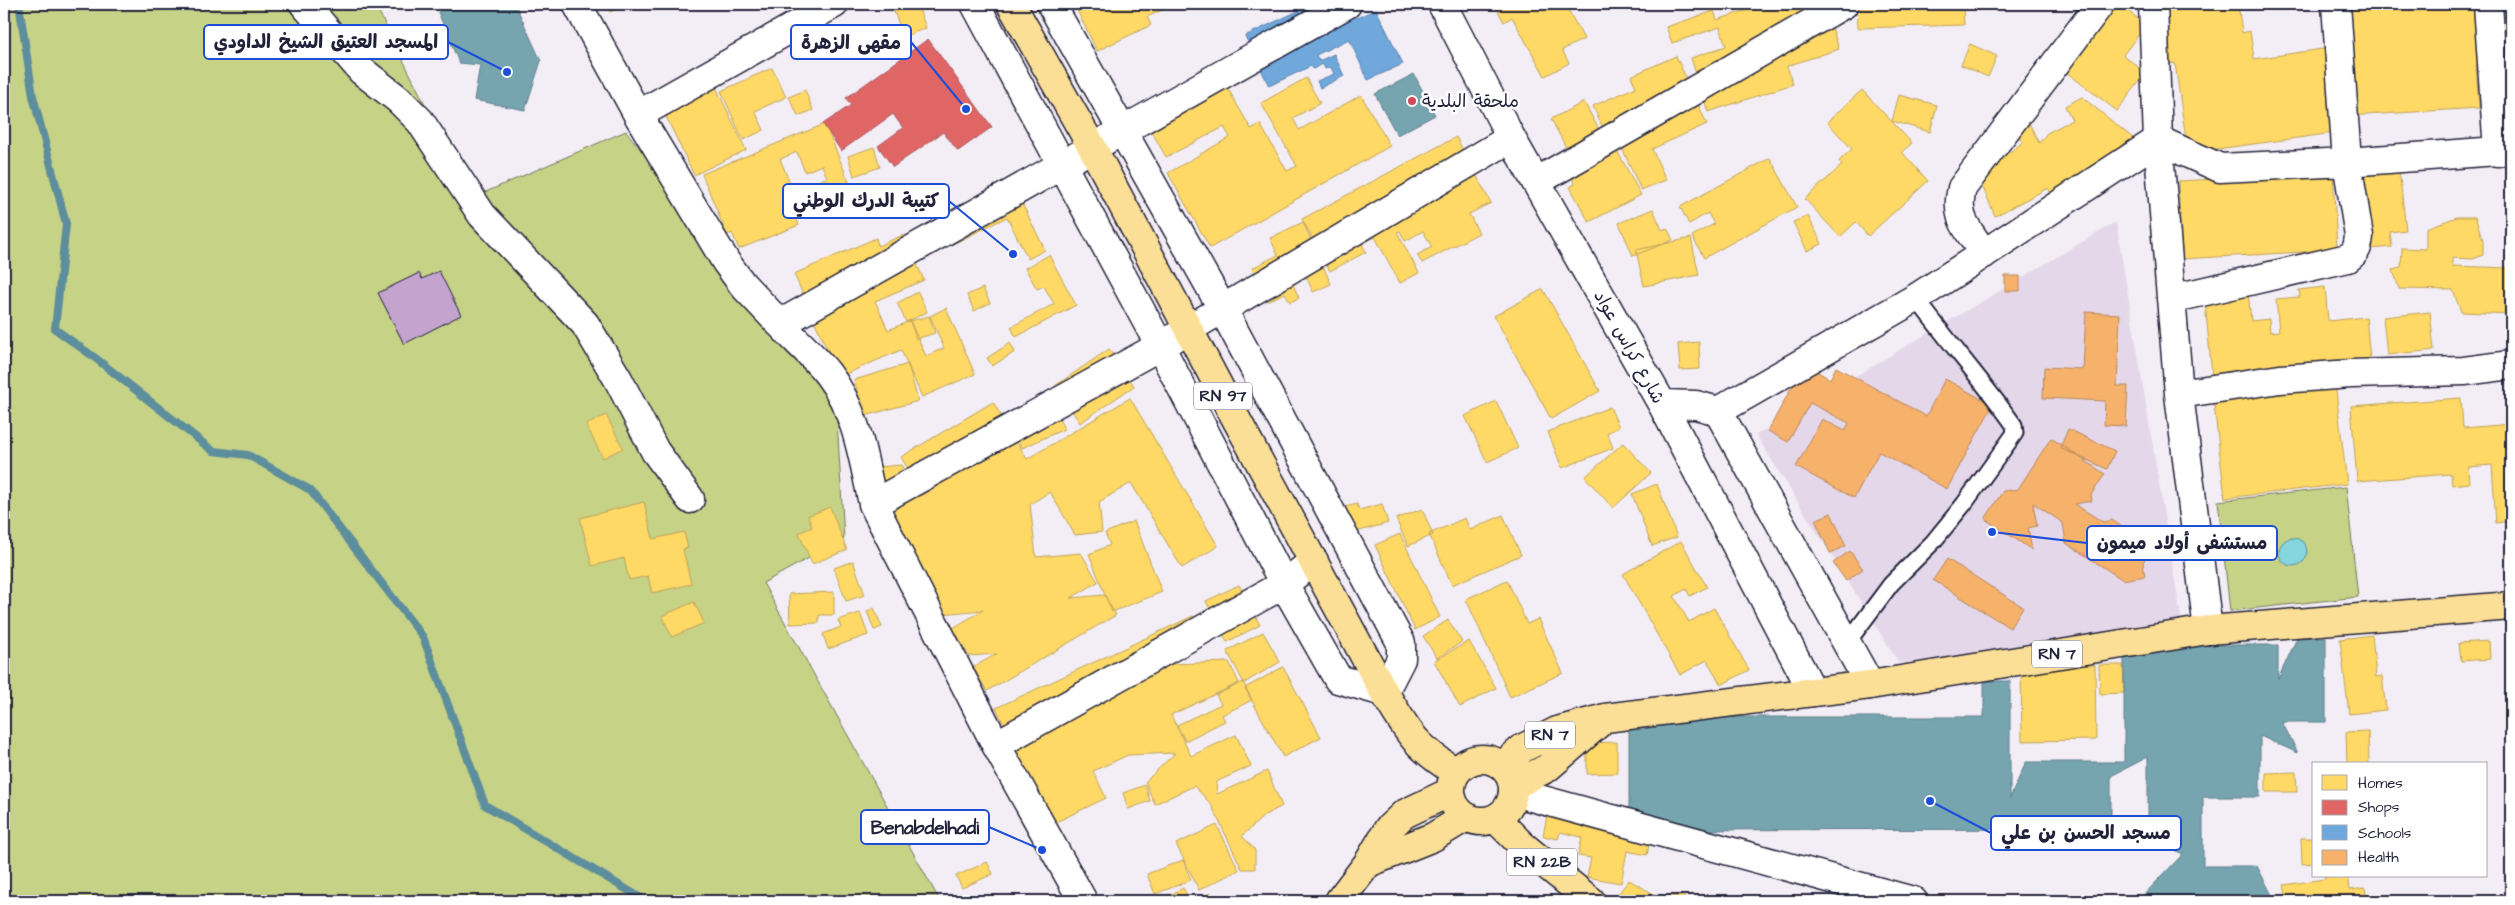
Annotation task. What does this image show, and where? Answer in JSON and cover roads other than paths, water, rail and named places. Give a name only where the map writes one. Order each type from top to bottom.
[{"type":"main road","name":"RN 97","points":[[1010,4],[1092,147],[1384,692],[1410,736],[1453,782]]},
{"type":"main road","name":"RN 7","points":[[1509,781],[1547,768],[1605,718],[1870,685],[2208,630],[2511,606]]},
{"type":"main road","points":[[1339,901],[1368,863],[1378,843],[1404,814],[1453,782],[1464,765],[1483,759],[1509,781],[1508,808],[1496,818],[1486,822],[1466,817],[1452,802],[1453,782]]},
{"type":"main road","points":[[1368,863],[1433,837],[1466,817]]},
{"type":"main road","name":"RN 22B","points":[[1496,818],[1522,845],[1592,901]]},
{"type":"street","points":[[304,4],[362,70],[399,100],[420,122],[482,215],[585,324],[618,380],[655,451],[690,500]]},
{"type":"street","points":[[577,4],[638,115],[726,262],[742,285],[828,374],[846,402],[858,433],[873,504],[996,745],[1083,901]]},
{"type":"street","points":[[638,115],[834,4]]},
{"type":"street","points":[[975,4],[1160,346],[1284,584],[1338,679],[1384,692],[1401,659],[1401,642],[1222,308],[1051,4]]},
{"type":"street","points":[[780,324],[1347,4]]},
{"type":"street","name":"شارع كراس عواد","points":[[1442,4],[1511,138],[1662,404],[1813,692]]},
{"type":"street","points":[[1536,182],[1844,4]]},
{"type":"street","points":[[1984,254],[1960,214],[1958,204],[1962,188],[2100,4]]},
{"type":"street","points":[[2153,4],[2158,140],[2179,394],[2208,630]]},
{"type":"street","points":[[2171,299],[2348,258],[2355,254],[2359,236],[2347,162],[2336,4]]},
{"type":"street","points":[[2158,140],[2220,168],[2347,162],[2505,151],[2488,4]]},
{"type":"street","points":[[873,504],[1160,346],[1511,138]]},
{"type":"street","points":[[1718,412],[1916,298],[2158,140]]},
{"type":"street","points":[[2179,394],[2280,379],[2351,374],[2464,371],[2511,365]]},
{"type":"street","points":[[1662,404],[1696,405],[1718,412],[1870,685]]},
{"type":"street","points":[[996,745],[1284,584],[1314,561]]},
{"type":"street","points":[[1509,781],[1913,901]]},
{"type":"lane","points":[[1847,643],[1891,584],[1933,542],[1964,504],[2015,433],[2014,425],[1986,386],[1950,345],[1916,298]]},
{"type":"water","points":[[2293,538],[2303,542],[2307,552],[2303,562],[2293,566],[2283,562],[2279,552],[2283,542]]},
{"type":"waterway","points":[[19,4],[33,96],[66,224],[55,329],[94,357],[213,451],[248,455],[310,490],[423,637],[485,805],[646,901]]},
{"type":"place","name":"المسجد العتيق الشيخ الداودي","points":[[507,72]]},
{"type":"place","name":"ملحقة البلدية","points":[[1412,101]]},
{"type":"place","name":"مقهى الزهرة","points":[[966,109]]},
{"type":"place","name":"كتيبة الدرك الوطني","points":[[1013,254]]},
{"type":"place","name":"مستشفى أولاد ميمون","points":[[1992,532]]},
{"type":"place","name":"مسجد الحسن بن علي","points":[[1930,801]]},
{"type":"place","name":"Benabdelhadi","points":[[1042,850]]}]
